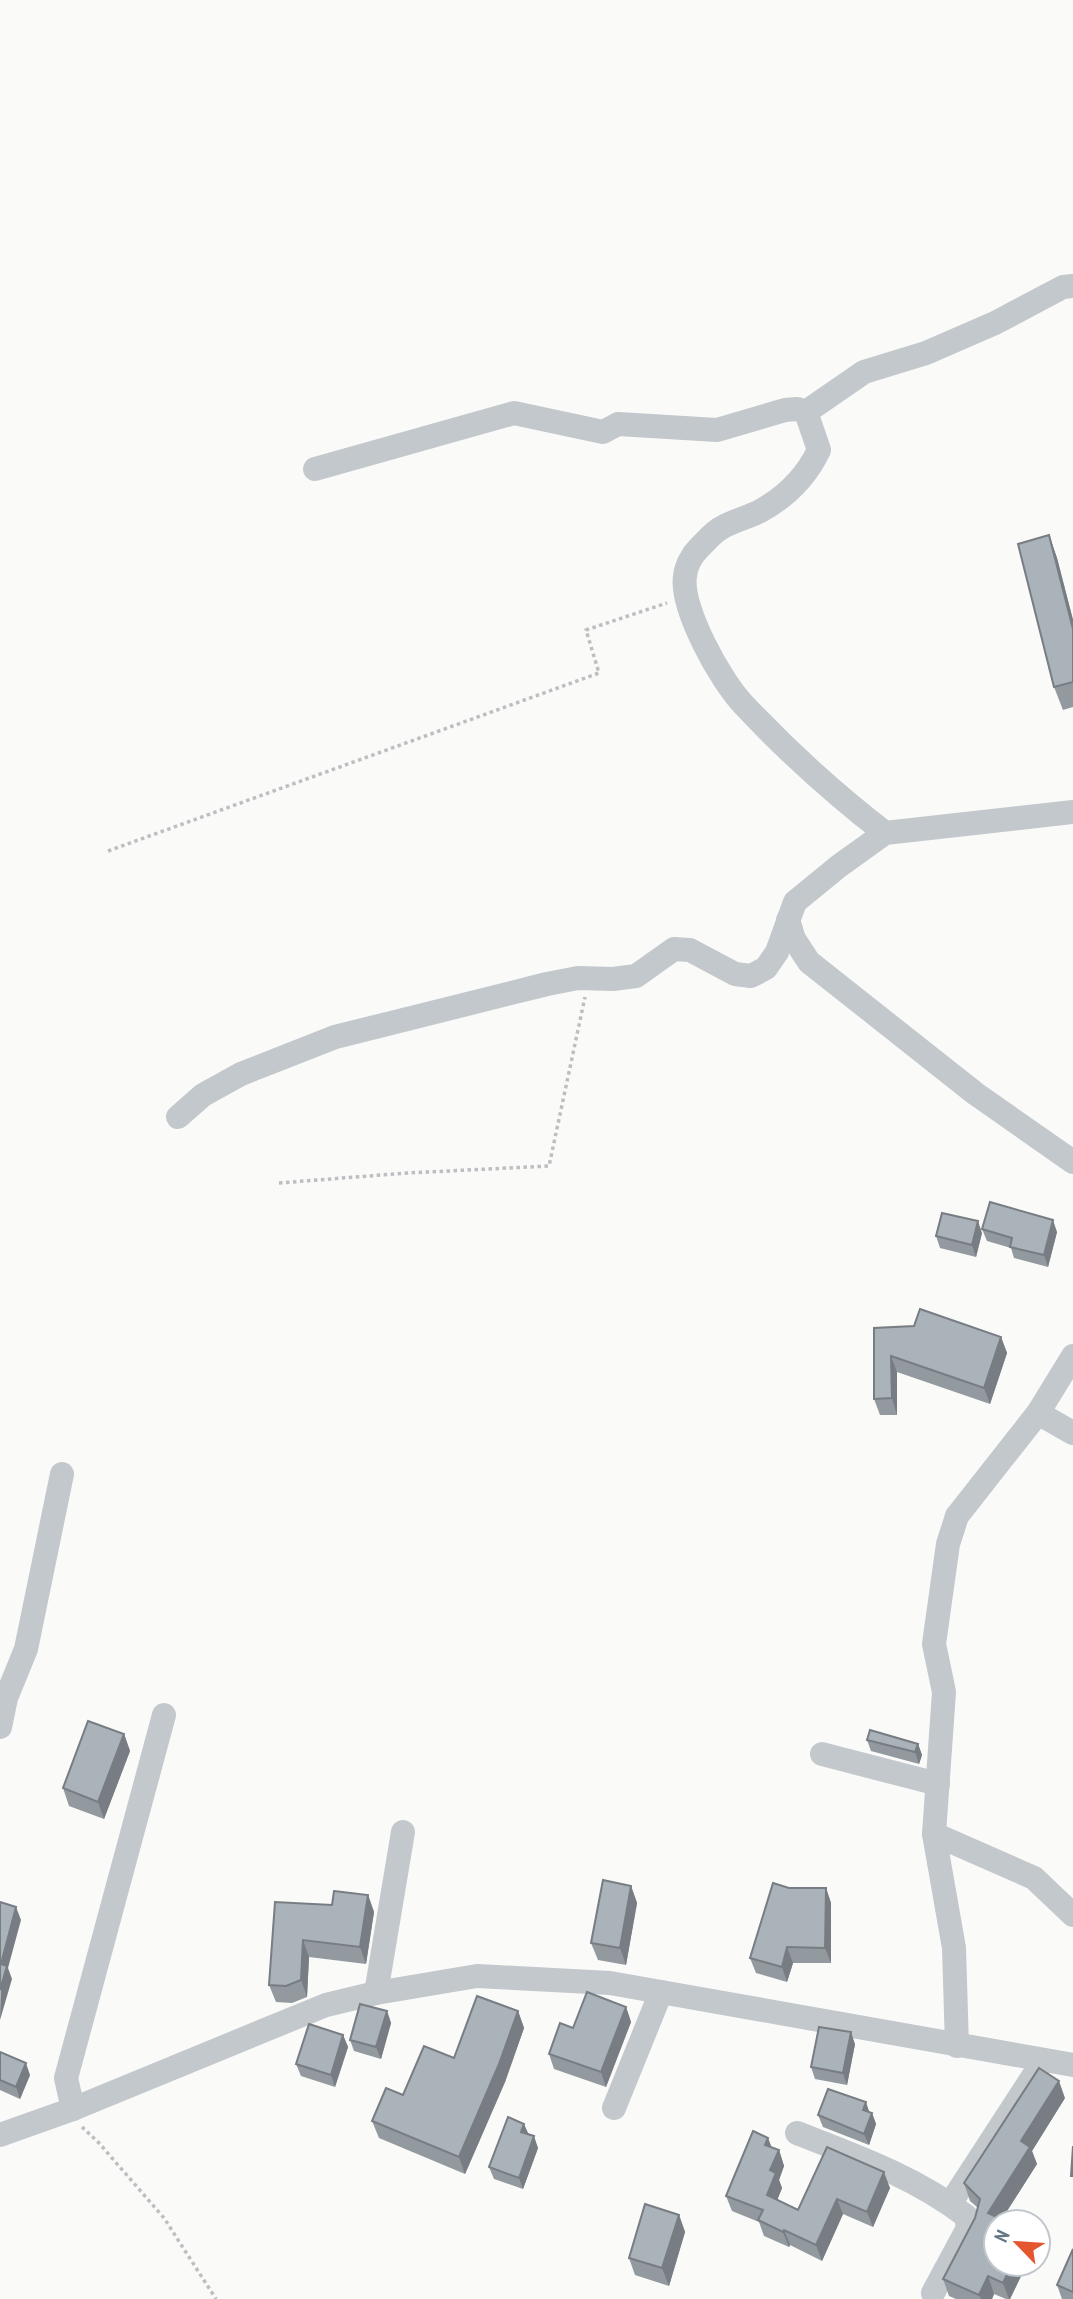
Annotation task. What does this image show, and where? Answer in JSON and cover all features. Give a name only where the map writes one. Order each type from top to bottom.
[{"type":"street","points":[[806,412],[864,372],[926,354],[995,323],[1063,287],[1073,286]]},
{"type":"street","points":[[315,469],[513,413],[603,432],[618,424],[717,430],[785,410],[797,409],[806,412]]},
{"type":"street","points":[[806,412],[819,450],[814,461],[796,485],[762,510],[720,528],[697,550],[688,563],[684,577],[686,597],[706,649],[741,702],[850,806],[885,832]]},
{"type":"street","points":[[178,1117],[203,1095],[241,1074],[335,1037],[547,984],[578,978],[613,979],[636,976],[674,949],[690,950],[735,974],[751,976],[766,968],[776,952],[795,902],[885,832],[1073,812]]},
{"type":"street","points":[[788,920],[794,939],[809,962],[976,1094],[1073,1162]]},
{"type":"street","points":[[957,2046],[954,1948],[934,1834],[944,1692],[934,1644],[948,1544],[957,1516],[1038,1413],[1073,1356]]},
{"type":"street","points":[[1038,1413],[1073,1433]]},
{"type":"street","points":[[0,1727],[6,1698],[26,1649],[62,1475]]},
{"type":"street","points":[[69,2110],[66,2078],[164,1716]]},
{"type":"street","points":[[822,1754],[937,1784]]},
{"type":"street","points":[[376,1993],[404,1832]]},
{"type":"street","points":[[934,1834],[1034,1878],[1073,1915]]},
{"type":"street","points":[[0,2135],[69,2110],[326,2005],[376,1993],[477,1976],[610,1983],[1073,2065]]},
{"type":"street","points":[[614,2108],[661,1992]]},
{"type":"street","points":[[950,2204],[1043,2061]]},
{"type":"street","points":[[797,2133],[883,2166],[966,2216],[968,2228],[933,2292]]},
{"type":"path","points":[[108,851],[599,673],[586,630],[686,597]]},
{"type":"path","points":[[279,1183],[549,1166],[589,978]]},
{"type":"path","points":[[69,2110],[164,2218],[216,2299]]},
{"type":"building","points":[[1049,535],[1073,629],[1073,682],[1054,687],[1018,544]]},
{"type":"building","points":[[990,1202],[1053,1220],[1044,1255],[1010,1247],[1012,1238],[982,1229]]},
{"type":"building","points":[[942,1213],[978,1221],[972,1245],[936,1236]]},
{"type":"building","points":[[920,1309],[1001,1337],[984,1388],[891,1356],[892,1398],[874,1399],[874,1328],[914,1326]]},
{"type":"building","points":[[88,1721],[124,1734],[98,1802],[63,1788]]},
{"type":"building","points":[[870,1730],[918,1744],[915,1752],[867,1740]]},
{"type":"building","points":[[603,1880],[631,1886],[620,1948],[591,1943]]},
{"type":"building","points":[[773,1883],[789,1888],[826,1888],[825,1948],[787,1947],[782,1967],[750,1958]]},
{"type":"building","points":[[334,1891],[368,1895],[360,1947],[303,1940],[301,1980],[286,1986],[269,1985],[275,1902],[332,1905]]},
{"type":"building","points":[[0,1902],[16,1907],[1,1964],[7,1966],[0,1990]]},
{"type":"building","points":[[587,1992],[626,2007],[601,2072],[549,2054],[560,2023],[573,2028]]},
{"type":"building","points":[[477,1996],[518,2011],[499,2064],[459,2157],[372,2121],[386,2088],[403,2095],[424,2046],[454,2058]]},
{"type":"building","points":[[360,2004],[387,2011],[376,2047],[350,2040]]},
{"type":"building","points":[[309,2024],[343,2035],[331,2075],[296,2064]]},
{"type":"building","points":[[819,2027],[851,2032],[843,2073],[811,2067]]},
{"type":"building","points":[[0,2052],[26,2063],[16,2087],[0,2080]]},
{"type":"building","points":[[1039,2068],[1059,2081],[1021,2141],[1030,2147],[991,2208],[982,2208],[982,2278],[987,2278],[979,2295],[943,2279],[975,2218],[980,2199],[964,2183]]},
{"type":"building","points":[[828,2089],[866,2102],[863,2110],[872,2113],[864,2134],[818,2115]]},
{"type":"building","points":[[508,2117],[524,2124],[521,2132],[534,2136],[519,2178],[489,2167]]},
{"type":"building","points":[[753,2131],[768,2138],[765,2145],[779,2150],[770,2170],[776,2173],[767,2195],[798,2210],[827,2147],[884,2172],[867,2212],[837,2199],[816,2245],[758,2220],[763,2210],[726,2196]]},
{"type":"building","points":[[645,2204],[679,2215],[662,2268],[629,2258]]},
{"type":"building","points":[[1073,2249],[1073,2292],[1057,2285]]},
{"type":"building","points":[[992,2278],[1005,2278],[1003,2283]]}]
